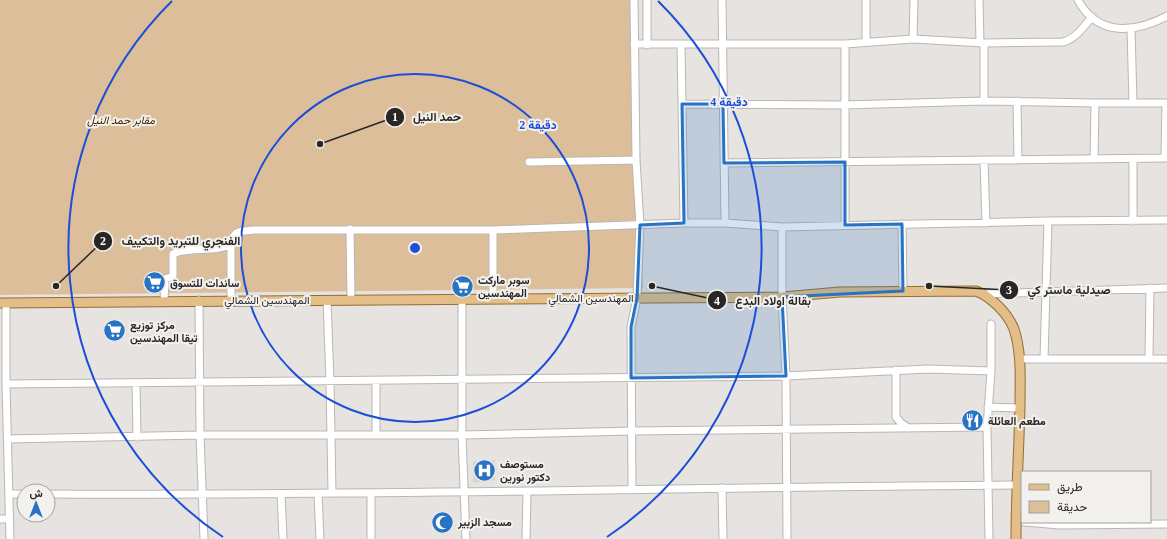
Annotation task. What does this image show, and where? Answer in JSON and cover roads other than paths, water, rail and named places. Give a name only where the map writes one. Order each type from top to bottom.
[{"type":"main road","name":"المهندسين الشمالي","points":[[3,303],[199,300],[782,297],[840,292],[964,290],[984,294]]},
{"type":"main road","points":[[984,294],[999,308],[1011,323],[1020,359],[1018,485],[1021,521],[1016,539]]},
{"type":"street","points":[[632,490],[633,431],[631,327],[637,298],[640,225],[636,160],[634,0]]},
{"type":"street","points":[[647,0],[648,45]]},
{"type":"street","points":[[722,0],[725,223]]},
{"type":"street","points":[[866,0],[866,42]]},
{"type":"street","points":[[913,39],[914,0]]},
{"type":"street","points":[[979,0],[984,101]]},
{"type":"street","points":[[1078,0],[1083,10],[1101,24],[1114,28],[1131,30],[1155,23],[1167,16]]},
{"type":"street","points":[[634,44],[845,44],[913,39],[982,43],[1063,42],[1075,36],[1092,17]]},
{"type":"street","points":[[1131,30],[1133,103]]},
{"type":"street","points":[[845,44],[845,225]]},
{"type":"street","points":[[681,45],[684,223]]},
{"type":"street","points":[[682,104],[844,105],[984,101],[1166,103],[1166,158],[724,163]]},
{"type":"street","points":[[1017,101],[1018,160]]},
{"type":"street","points":[[1094,103],[1094,159]]},
{"type":"street","points":[[1133,159],[1134,220]]},
{"type":"street","points":[[529,162],[636,160]]},
{"type":"street","points":[[984,160],[986,223]]},
{"type":"street","points":[[231,300],[233,235],[236,232],[253,230],[493,230],[684,223],[725,223],[782,227],[1167,220]]},
{"type":"street","points":[[1044,359],[1048,221]]},
{"type":"street","points":[[902,224],[903,291]]},
{"type":"street","points":[[782,227],[782,297],[786,376],[788,539]]},
{"type":"street","points":[[350,229],[351,299]]},
{"type":"street","points":[[493,230],[493,298]]},
{"type":"street","points":[[164,301],[165,279],[173,276],[173,254],[183,249],[225,247],[232,244]]},
{"type":"street","points":[[1149,358],[1150,288]]},
{"type":"street","points":[[984,294],[1167,288]]},
{"type":"street","points":[[462,298],[462,435],[466,539]]},
{"type":"street","points":[[199,300],[200,434],[204,539]]},
{"type":"street","points":[[327,300],[332,493]]},
{"type":"street","points":[[3,303],[10,539]]},
{"type":"street","points":[[989,539],[987,427],[991,371],[991,324]]},
{"type":"street","points":[[1020,359],[1167,358]]},
{"type":"street","points":[[896,370],[896,417],[901,423],[909,428]]},
{"type":"street","points":[[6,384],[136,384],[786,376],[896,370],[991,371]]},
{"type":"street","points":[[376,381],[376,436]]},
{"type":"street","points":[[136,384],[137,437]]},
{"type":"street","points":[[988,407],[1020,408]]},
{"type":"street","points":[[0,445],[8,442],[200,434],[331,434],[376,436],[633,431],[987,427]]},
{"type":"street","points":[[56,494],[371,494],[465,491],[1018,485]]},
{"type":"street","points":[[722,488],[723,539]]},
{"type":"street","points":[[526,539],[527,491]]},
{"type":"street","points":[[9,494],[16,494]]},
{"type":"street","points":[[281,494],[283,539]]},
{"type":"street","points":[[318,494],[320,539]]},
{"type":"street","points":[[371,494],[371,539]]},
{"type":"street","points":[[0,519],[9,519]]},
{"type":"street","points":[[1040,523],[1059,525],[1163,524],[1167,520]]},
{"type":"place","name":"حمد النيل","points":[[320,144]]},
{"type":"place","name":"ساندات للتسوق","points":[[154,283]]},
{"type":"place","name":"الفنجري للتبريد والتكييف","points":[[56,286]]},
{"type":"place","name":"سوبر ماركت المهندسين","points":[[463,286]]},
{"type":"place","name":"بقالة اولاد البدع","points":[[652,286]]},
{"type":"place","name":"صيدلية ماستر كي","points":[[929,286]]},
{"type":"place","name":"مركز توزيع تيقا المهندسين","points":[[115,331]]},
{"type":"place","name":"مطعم العائلة","points":[[972,421]]},
{"type":"place","name":"مستوصف دكتور نورين","points":[[484,470]]},
{"type":"place","name":"مسجد الزبير","points":[[442,522]]},
{"type":"park label","name":"مقابر حمد النيل","points":[[121,120]]}]
